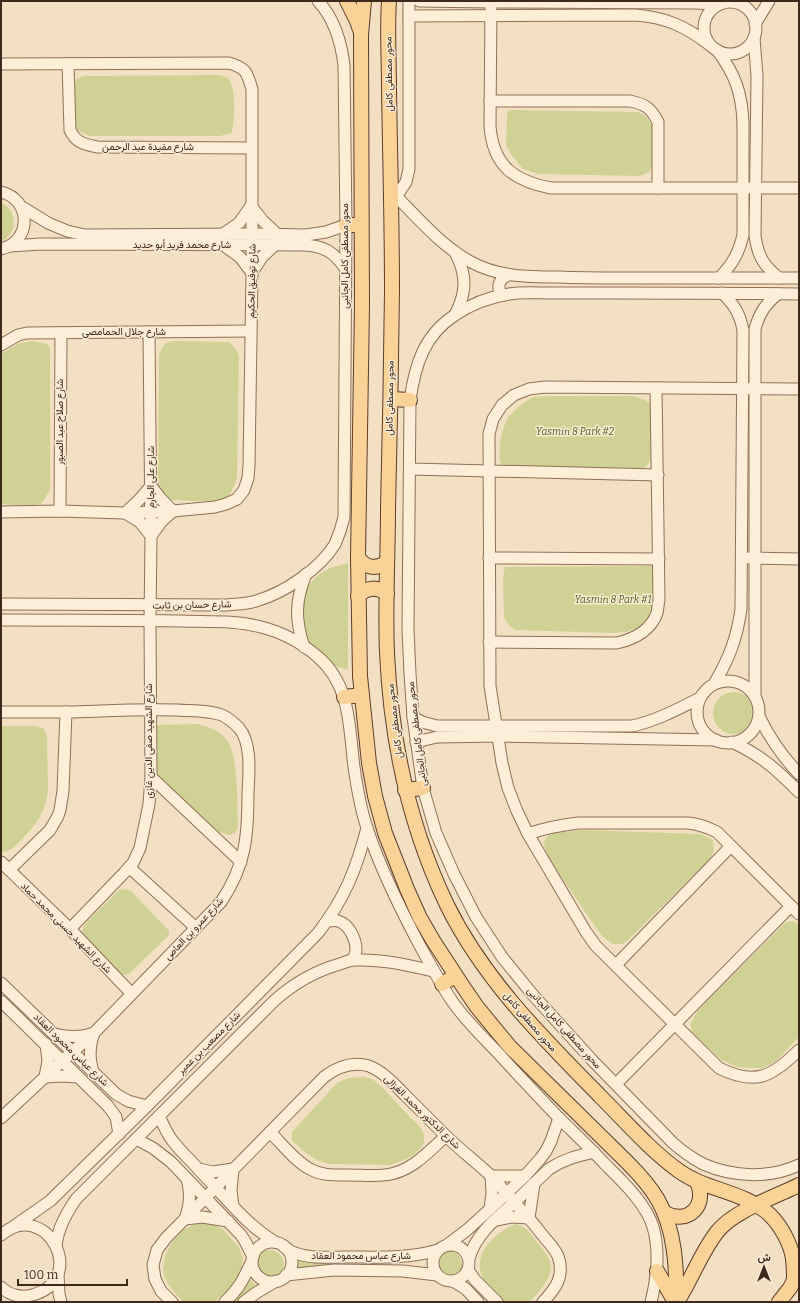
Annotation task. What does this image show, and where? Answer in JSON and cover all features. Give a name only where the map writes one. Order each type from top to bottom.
[{"type":"main road","points":[[347,1],[357,21],[361,35]]},
{"type":"main road","points":[[364,1],[361,35],[362,306],[358,596],[360,676],[369,763],[375,796],[385,833],[398,868],[420,918],[455,976],[477,1007],[510,1047],[638,1173],[657,1199],[664,1213],[670,1231],[677,1285],[676,1302]]},
{"type":"main road","name":"محور مصطفى كامل","points":[[389,1],[393,197],[387,653],[398,750],[405,790],[419,836],[437,883],[472,949],[533,1028],[656,1152],[676,1169],[697,1182],[728,1192],[757,1205],[772,1217],[789,1245],[797,1275]]},
{"type":"main road","points":[[346,225],[361,225]]},
{"type":"main road","points":[[391,399],[410,400]]},
{"type":"main road","points":[[358,557],[366,566],[371,567],[383,566],[387,562]]},
{"type":"main road","points":[[358,596],[367,589],[372,588],[383,590],[387,594]]},
{"type":"main road","points":[[344,697],[362,695]]},
{"type":"main road","points":[[405,790],[423,788]]},
{"type":"main road","points":[[442,984],[455,976]]},
{"type":"main road","points":[[664,1213],[676,1217],[683,1217],[694,1211],[698,1206],[701,1194],[697,1182]]},
{"type":"main road","points":[[676,1302],[684,1291],[698,1261],[717,1232],[732,1218],[799,1185]]},
{"type":"main road","points":[[657,1271],[676,1302]]},
{"type":"main road","points":[[779,1302],[790,1288],[797,1275]]},
{"type":"street","name":"محور مصطفى كامل الجانبى","points":[[318,1],[324,7],[332,20],[342,50],[344,65],[346,225],[344,517]]},
{"type":"street","points":[[409,1],[409,169],[406,182],[393,197],[455,252],[471,263],[490,270],[509,275],[529,277],[799,278]]},
{"type":"street","points":[[419,1],[721,4]]},
{"type":"street","points":[[755,24],[769,1]]},
{"type":"street","points":[[490,2],[491,140],[495,153],[503,165],[517,176],[533,184],[551,188],[799,188]]},
{"type":"street","points":[[409,16],[646,16],[670,21],[685,27],[714,48],[724,53],[731,54],[744,49],[750,44],[756,31],[755,24],[750,13],[741,5],[737,2],[728,2],[714,7],[709,13],[704,26],[704,33],[707,40],[714,48],[726,63],[734,77],[742,107],[743,235],[740,248],[732,264],[719,278]]},
{"type":"street","points":[[754,38],[757,76],[755,236],[757,248],[762,260],[769,270],[779,278]]},
{"type":"street","points":[[1,55],[3,66]]},
{"type":"street","name":"شارع توفيق الحكيم","points":[[1,512],[60,511],[125,513],[173,511],[205,508],[226,504],[237,499],[244,490],[248,478],[249,466],[252,273],[252,89],[246,71],[241,67],[229,63],[3,66]]},
{"type":"street","name":"شارع مفيدة عبد الرحمن","points":[[68,64],[70,130],[74,138],[79,142],[97,147],[251,148]]},
{"type":"street","points":[[490,101],[630,101],[640,103],[648,107],[658,122],[658,188]]},
{"type":"street","points":[[1,182],[6,193]]},
{"type":"street","name":"شارع محمد فريد أبو حديد","points":[[6,193],[19,202],[22,207],[48,223],[85,236],[223,240]]},
{"type":"street","points":[[251,206],[277,239],[262,256],[252,273],[240,257],[223,240],[239,223],[251,206]]},
{"type":"street","points":[[5,247],[16,241],[23,229],[24,214],[22,207]]},
{"type":"street","name":"شارع محمد فريد أبو حديد","points":[[5,247],[41,244],[277,239],[316,234],[346,225]]},
{"type":"street","name":"شارع محمد فريد أبو حديد","points":[[277,239],[314,245],[324,249],[338,258],[345,268]]},
{"type":"street","points":[[455,252],[463,272],[464,284],[463,295],[455,315]]},
{"type":"street","points":[[502,295],[500,292],[499,283],[501,279],[509,275]]},
{"type":"street","points":[[624,278],[624,293]]},
{"type":"street","name":"محور مصطفى كامل الجانبى","points":[[799,294],[530,293],[502,295],[490,298],[472,305],[455,315],[433,334],[423,350],[413,380],[410,400],[408,629],[413,717],[423,788],[436,833],[454,874],[476,917],[502,957],[533,995],[592,1060],[673,1143],[687,1154],[720,1170],[756,1175],[774,1173],[799,1165]]},
{"type":"street","points":[[714,684],[729,656],[739,625],[741,609],[743,330],[736,309],[722,293]]},
{"type":"street","points":[[755,697],[755,329],[762,309],[769,300],[778,294]]},
{"type":"street","name":"شارع جلال الحمامصى","points":[[1,345],[18,335],[27,333],[251,331]]},
{"type":"street","name":"شارع على الجارم","points":[[149,332],[151,486],[150,621]]},
{"type":"street","name":"شارع صلاح عبد الصبور","points":[[60,511],[61,333]]},
{"type":"street","points":[[799,389],[529,388],[514,395],[502,405],[493,419],[489,434],[488,472],[490,686],[502,763],[508,788],[528,834],[591,939],[719,1068],[732,1075],[747,1077],[762,1076],[777,1070],[799,1050]]},
{"type":"street","points":[[489,642],[617,643],[630,640],[642,633],[651,624],[657,612],[659,600],[656,388]]},
{"type":"street","points":[[410,469],[658,475]]},
{"type":"street","points":[[151,486],[160,499],[173,511],[161,522],[151,536],[140,522],[125,513],[151,486]]},
{"type":"street","name":"شارع حسان بن ثابت","points":[[1,604],[228,606],[255,602],[282,591],[318,564],[331,549],[341,531],[344,517]]},
{"type":"street","points":[[489,558],[659,559]]},
{"type":"street","points":[[741,558],[799,559]]},
{"type":"street","points":[[304,647],[299,633],[297,603],[306,574]]},
{"type":"street","name":"شارع حسان بن ثابت","points":[[1,620],[150,621],[244,624],[260,627],[290,638],[318,656],[329,668],[338,682],[344,697]]},
{"type":"street","name":"شارع الشهيد صفى الدين غازى","points":[[70,930],[129,868],[137,856],[143,837],[149,804],[151,777],[150,621]]},
{"type":"street","points":[[413,717],[422,722],[437,726],[497,731],[716,740],[732,742],[741,740],[750,734],[756,726],[758,716],[755,697],[749,689],[741,684],[732,681],[714,684],[708,688],[700,698],[697,706],[699,723],[708,736],[716,740]]},
{"type":"street","points":[[344,697],[354,768],[367,828],[403,914],[433,971],[465,1018],[559,1118],[632,1192],[647,1214],[653,1226],[657,1252],[657,1271],[651,1302]]},
{"type":"street","points":[[416,742],[437,737],[497,731],[632,726],[647,723],[700,698]]},
{"type":"street","name":"شارع عمرو بن العاص","points":[[1,712],[66,712],[150,709],[208,712],[221,715],[240,729],[245,740],[249,770],[248,823],[246,841],[241,862],[233,883],[224,897],[214,910],[131,993],[94,1033],[1,1118]]},
{"type":"street","points":[[9,870],[50,830],[60,810],[63,791],[66,712]]},
{"type":"street","points":[[758,716],[784,758],[799,774]]},
{"type":"street","points":[[732,742],[761,758],[775,768],[799,792]]},
{"type":"street","points":[[151,777],[241,862]]},
{"type":"street","points":[[528,834],[544,828],[578,823],[698,824],[717,832],[795,910],[675,1024],[616,1084]]},
{"type":"street","name":"شارع مصعب بن عمير","points":[[4,1233],[50,1201],[308,945],[328,921],[342,898],[352,876],[367,828]]},
{"type":"street","points":[[616,965],[731,846]]},
{"type":"street","name":"شارع الشهيد حسنى محمد حماد","points":[[1,862],[131,993]]},
{"type":"street","points":[[129,868],[196,928]]},
{"type":"street","points":[[328,921],[338,921],[351,933],[355,941],[356,951],[353,960]]},
{"type":"street","name":"شارع مصعب بن عمير","points":[[56,1246],[62,1222],[76,1199],[274,1000],[288,989],[302,979],[317,972],[353,960],[398,963],[433,971]]},
{"type":"street","name":"شارع عباس محمود العقاد","points":[[1,983],[121,1098],[134,1104],[147,1106]]},
{"type":"street","name":"شارع عباس محمود العقاد","points":[[1,1001],[113,1112],[118,1123],[119,1134]]},
{"type":"street","points":[[54,1034],[70,1037],[86,1036],[94,1033]]},
{"type":"street","points":[[93,1072],[89,1052],[94,1033]]},
{"type":"street","points":[[46,1044],[48,1061],[45,1078],[62,1076],[78,1077]]},
{"type":"street","name":"شارع الدكتور محمد الغزالى","points":[[172,1302],[161,1291],[155,1279],[153,1265],[157,1250],[166,1238],[324,1077],[332,1070],[352,1064],[369,1066],[384,1075],[446,1136],[491,1176],[529,1218],[553,1248],[558,1256],[560,1265],[558,1282],[554,1290],[543,1302]]},
{"type":"street","name":"شارع عباس محمود العقاد","points":[[159,1116],[169,1137],[176,1146],[233,1206],[259,1232],[294,1253],[307,1256],[334,1258],[404,1257],[424,1254],[443,1247]]},
{"type":"street","points":[[478,1302],[466,1290],[453,1281],[443,1279],[437,1275],[433,1267],[435,1254],[466,1230],[525,1176],[546,1151],[559,1118]]},
{"type":"street","points":[[270,1132],[303,1165],[321,1174],[332,1175],[382,1175],[401,1171],[419,1160],[446,1136]]},
{"type":"street","points":[[136,1139],[162,1154],[171,1162],[206,1197],[246,1241],[252,1259],[253,1269],[258,1276],[264,1280],[276,1281]]},
{"type":"street","points":[[453,1281],[462,1278],[469,1264],[471,1251],[494,1220],[549,1169],[558,1162],[594,1152]]},
{"type":"street","points":[[199,1169],[213,1172],[233,1170],[231,1191],[233,1206]]},
{"type":"street","points":[[490,1209],[492,1193],[491,1176],[525,1176]]},
{"type":"street","points":[[187,1179],[190,1199],[185,1219],[207,1218],[228,1221]]},
{"type":"street","points":[[494,1220],[512,1216],[529,1218],[534,1184]]},
{"type":"street","points":[[4,1233],[18,1227],[33,1227],[47,1234],[56,1246],[59,1255],[60,1265],[58,1274],[61,1302]]},
{"type":"street","points":[[225,1302],[244,1280],[256,1250],[263,1245],[280,1245],[290,1256],[291,1261],[289,1271],[286,1275],[244,1302]]},
{"type":"street","points":[[443,1247],[457,1245],[465,1251],[475,1280],[497,1302]]},
{"type":"street","name":"شارع عباس محمود العقاد","points":[[286,1275],[334,1270],[403,1271],[437,1275]]},
{"type":"street","points":[[12,1294],[30,1296],[39,1294],[47,1289],[58,1274]]},
{"type":"street","points":[[1,1287],[22,1302]]},
{"type":"green space","points":[[220,75],[226,77],[230,81],[234,95],[234,120],[232,133],[220,136],[89,136],[77,130],[75,122],[75,83],[77,79],[83,76]]},
{"type":"green space","points":[[509,110],[638,112],[646,116],[652,125],[653,166],[649,172],[640,176],[539,174],[523,169],[506,146],[507,114]]},
{"type":"green space","points":[[1,202],[11,211],[14,222],[11,233],[1,242]]},
{"type":"green space","points":[[32,341],[47,344],[50,348],[50,490],[42,503],[34,506],[1,504],[1,354],[19,343]]},
{"type":"green space","points":[[168,342],[228,342],[234,347],[239,357],[237,477],[231,492],[224,499],[205,501],[170,500],[160,492],[158,486],[159,355],[164,345]]},
{"type":"green space","name":"Yasmin 8 Park #2","points":[[633,396],[650,403],[652,410],[651,459],[646,467],[503,466],[499,459],[500,443],[503,429],[508,417],[518,407],[533,397]]},
{"type":"green space","points":[[348,563],[348,670],[324,661],[303,639],[301,604],[307,587],[318,575],[330,568]]},
{"type":"green space","name":"Yasmin 8 Park #1","points":[[655,566],[655,602],[647,622],[635,629],[626,632],[614,633],[515,630],[507,623],[504,617],[503,577],[505,567]]},
{"type":"green space","points":[[730,692],[738,692],[749,698],[755,709],[755,717],[749,728],[738,734],[730,734],[719,728],[713,717],[713,709],[719,698]]},
{"type":"green space","points":[[198,724],[221,734],[227,740],[234,758],[237,782],[238,828],[235,833],[229,835],[219,832],[154,773],[152,727],[157,725]]},
{"type":"green space","points":[[1,726],[36,726],[44,729],[47,737],[48,789],[43,811],[35,824],[14,847],[7,851],[1,852]]},
{"type":"green space","points":[[582,830],[701,834],[713,840],[714,851],[710,859],[628,940],[622,944],[613,944],[601,935],[549,859],[543,842],[551,833]]},
{"type":"green space","points":[[123,889],[131,891],[169,931],[169,935],[129,974],[124,975],[120,973],[83,937],[82,930],[85,924],[119,890]]},
{"type":"green space","points":[[792,921],[799,924],[799,1037],[776,1061],[763,1068],[737,1067],[722,1060],[707,1047],[692,1032],[690,1024],[699,1009],[785,923]]},
{"type":"green space","points":[[365,1077],[374,1080],[422,1129],[424,1139],[423,1144],[415,1154],[390,1165],[330,1164],[314,1158],[292,1141],[292,1132],[337,1083],[348,1078]]},
{"type":"green space","points":[[199,1222],[213,1224],[224,1230],[240,1249],[243,1260],[241,1270],[227,1292],[214,1302],[183,1302],[166,1280],[163,1269],[165,1258],[173,1241],[178,1235],[186,1228]]},
{"type":"green space","points":[[515,1224],[522,1226],[529,1232],[545,1253],[550,1263],[551,1269],[547,1281],[529,1302],[504,1302],[489,1288],[481,1272],[480,1263],[486,1246],[501,1232]]},
{"type":"green space","points":[[269,1250],[280,1254],[284,1265],[280,1276],[269,1280],[258,1276],[254,1265],[258,1254]]},
{"type":"green space","points":[[448,1251],[458,1255],[462,1265],[458,1275],[448,1279],[438,1275],[434,1265],[438,1255]]},
{"type":"green space","points":[[294,1259],[332,1264],[293,1271]]},
{"type":"green space","points":[[250,1279],[257,1287],[235,1302],[232,1299]]}]
